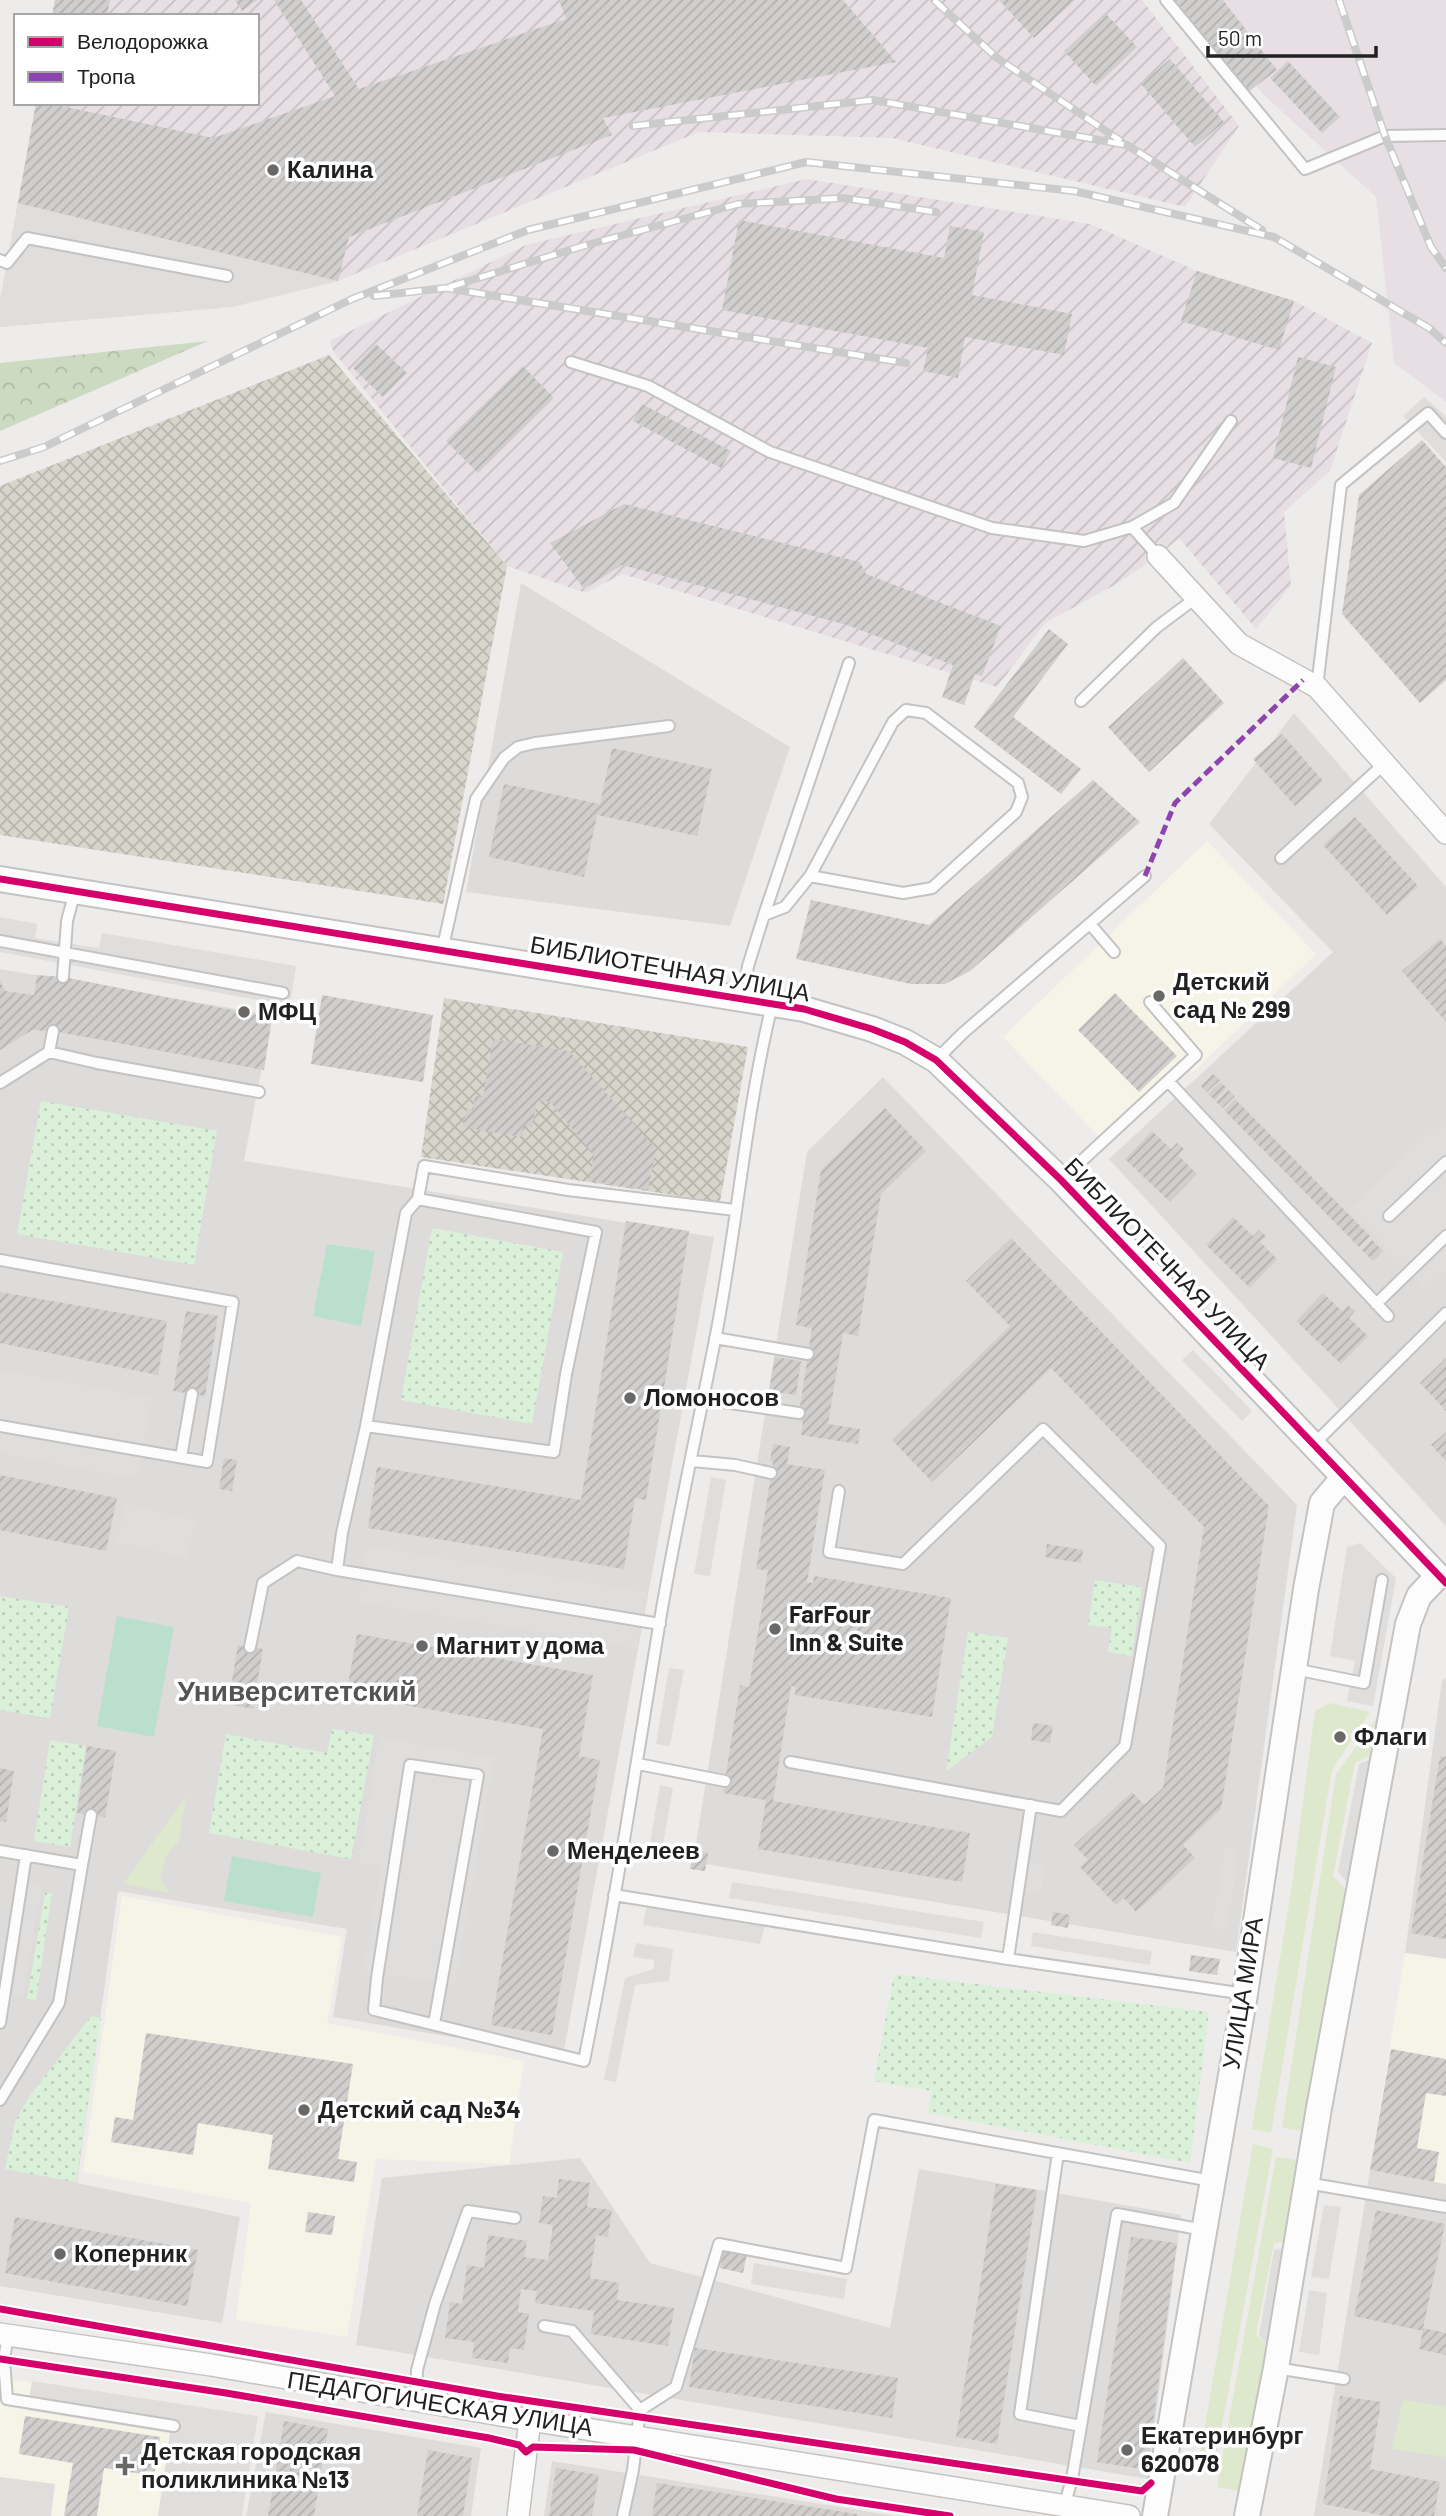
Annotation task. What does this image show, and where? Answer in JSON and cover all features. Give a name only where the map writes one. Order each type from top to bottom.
[{"type":"street","points":[[1158,556],[1239,644],[1317,687],[1446,833]]},
{"type":"street","name":"БИБЛИОТЕЧНАЯ УЛИЦА","points":[[0,879],[804,1009],[872,1029],[905,1042],[936,1060],[1061,1180],[1313,1445],[1443,1577]]},
{"type":"street","name":"УЛИЦА МИРА","points":[[1155,2516],[1245,1994],[1322,1503],[1344,1477]]},
{"type":"street","points":[[1247,2516],[1276,2368],[1408,1624],[1419,1596],[1443,1577]]},
{"type":"street","name":"ПЕДАГОГИЧЕСКАЯ УЛИЦА","points":[[4,2335],[211,2365],[530,2420],[636,2435],[1064,2511],[1129,2516]]},
{"type":"street","points":[[518,2516],[530,2420]]},
{"type":"lane","points":[[1166,0],[1305,169],[1385,136],[1446,135]]},
{"type":"lane","points":[[0,260],[7,263],[27,237],[227,276]]},
{"type":"lane","points":[[571,362],[649,386],[771,452],[992,528],[1084,541],[1132,527],[1174,503],[1231,421]]},
{"type":"lane","points":[[1317,687],[1341,485],[1428,413],[1446,433]]},
{"type":"lane","points":[[1132,527],[1158,556]]},
{"type":"lane","points":[[1082,701],[1157,627],[1196,597]]},
{"type":"lane","points":[[743,1000],[748,966],[764,915],[849,663]]},
{"type":"lane","points":[[764,915],[785,908],[810,876],[893,722],[906,710],[926,713],[1018,783],[1021,797],[1016,812],[932,888],[904,893],[810,876]]},
{"type":"lane","points":[[442,951],[476,799],[504,758],[517,747],[535,743],[668,726]]},
{"type":"lane","points":[[1281,858],[1385,764]]},
{"type":"lane","points":[[936,1060],[963,1033],[1145,876]]},
{"type":"lane","points":[[62,977],[67,921],[75,891]]},
{"type":"lane","points":[[1090,924],[1114,952]]},
{"type":"lane","points":[[0,941],[284,993]]},
{"type":"lane","points":[[1061,1180],[1196,1055],[1150,1002]]},
{"type":"lane","points":[[434,2024],[478,1775],[410,1765],[374,2010],[584,2062],[611,1928],[614,1895],[660,1623],[715,1338],[772,1005]]},
{"type":"lane","points":[[0,1083],[49,1052],[54,1031]]},
{"type":"lane","points":[[49,1052],[259,1091]]},
{"type":"lane","points":[[1168,1081],[1388,1317]]},
{"type":"lane","points":[[1389,1216],[1446,1162]]},
{"type":"lane","points":[[337,1570],[342,1533],[366,1426],[406,1213],[418,1199],[424,1166],[568,1190],[735,1210]]},
{"type":"lane","points":[[366,1426],[554,1452],[566,1374],[596,1232],[418,1199]]},
{"type":"lane","points":[[1376,1304],[1446,1236]]},
{"type":"lane","points":[[0,1260],[233,1302],[207,1462],[0,1426]]},
{"type":"lane","points":[[1313,1445],[1446,1313]]},
{"type":"lane","points":[[715,1338],[808,1354]]},
{"type":"lane","points":[[181,1457],[192,1394]]},
{"type":"lane","points":[[702,1399],[799,1413]]},
{"type":"lane","points":[[790,1762],[1061,1811],[1125,1746],[1160,1546],[1043,1429],[903,1564],[829,1552],[839,1491]]},
{"type":"lane","points":[[692,1461],[735,1465],[771,1473]]},
{"type":"lane","points":[[250,1647],[263,1583],[298,1561],[337,1570],[660,1623]]},
{"type":"lane","points":[[1294,1669],[1364,1683],[1382,1580]]},
{"type":"lane","points":[[638,1764],[725,1781]]},
{"type":"lane","points":[[1009,1959],[1012,1922],[1031,1805]]},
{"type":"lane","points":[[0,2100],[59,2003],[91,1815]]},
{"type":"lane","points":[[0,1851],[82,1865]]},
{"type":"lane","points":[[0,2023],[26,1855]]},
{"type":"lane","points":[[614,1895],[1245,1994]]},
{"type":"lane","points":[[623,2516],[633,2470],[640,2410],[676,2387],[719,2244],[846,2268],[874,2119],[1212,2181]]},
{"type":"lane","points":[[1058,2153],[1020,2414],[1081,2426]]},
{"type":"lane","points":[[1307,2183],[1446,2207]]},
{"type":"lane","points":[[416,2401],[417,2370],[435,2304],[468,2211],[516,2218]]},
{"type":"lane","points":[[1064,2511],[1117,2214],[1204,2230]]},
{"type":"lane","points":[[544,2326],[572,2331],[640,2410]]},
{"type":"lane","points":[[4,2335],[6,2399],[174,2426]]},
{"type":"lane","points":[[1276,2368],[1344,2379]]},
{"type":"shaded area","points":[[55,0],[1142,0],[1239,126],[1185,207],[892,138],[699,132],[338,281],[232,307],[0,327],[0,301],[36,105],[259,105],[259,14],[52,14]]},
{"type":"shaded area","points":[[1180,0],[1446,0],[1446,402],[1394,363],[1376,197],[1266,97]]},
{"type":"shaded area","points":[[807,179],[1090,224],[1197,271],[1294,301],[1372,343],[1330,471],[1284,512],[1291,586],[1256,629],[1179,538],[1120,582],[1045,623],[997,687],[622,574],[586,593],[507,566],[333,351],[330,341],[526,245]]},
{"type":"shaded area","points":[[18,203],[338,281],[232,307],[0,327],[0,301]]},
{"type":"shaded area","points":[[329,355],[507,566],[443,904],[0,835],[0,486]]},
{"type":"shaded area","points":[[1424,397],[1446,416],[1446,462],[1403,416]]},
{"type":"shaded area","points":[[521,583],[790,747],[730,926],[466,892]]},
{"type":"shaded area","points":[[1294,713],[1446,887],[1446,1526],[1109,1159],[1333,952],[1209,824]]},
{"type":"shaded area","name":"Детский сад № 299","points":[[1207,841],[1316,954],[1193,1072],[1180,1060],[1100,1138],[1003,1037]]},
{"type":"shaded area","points":[[0,917],[37,924],[35,938],[99,948],[102,933],[296,966],[290,1006],[0,952]]},
{"type":"shaded area","points":[[0,969],[272,1015],[244,1161],[714,1237],[563,2056],[333,2017],[347,1929],[118,1891],[77,2183],[240,2217],[222,2323],[0,2286]]},
{"type":"shaded area","points":[[444,998],[748,1047],[720,1202],[421,1157]]},
{"type":"shaded area","points":[[883,1077],[1297,1505],[1236,1952],[693,1862],[807,1152]]},
{"type":"shaded area","points":[[1446,1118],[1446,1270],[1426,1289],[1350,1209]]},
{"type":"shaded area","points":[[1193,1350],[1252,1411],[1242,1421],[1182,1360]]},
{"type":"shaded area","points":[[0,1370],[152,1398],[136,1479],[0,1453]]},
{"type":"shaded area","points":[[711,1477],[726,1480],[710,1576],[694,1574]]},
{"type":"shaded area","points":[[125,1504],[195,1520],[187,1558],[117,1542]]},
{"type":"shaded area","points":[[1360,1543],[1396,1578],[1373,1706],[1347,1701],[1355,1661],[1330,1656],[1347,1547]]},
{"type":"shaded area","points":[[368,1546],[646,1592],[637,1648],[359,1602]]},
{"type":"shaded area","points":[[669,1668],[684,1670],[670,1746],[656,1744]]},
{"type":"shaded area","points":[[1446,1678],[1446,1959],[1405,1953],[1442,1680]]},
{"type":"shaded area","points":[[379,1738],[494,1757],[455,1985],[364,1971],[381,1865],[359,1863]]},
{"type":"shaded area","points":[[1369,1760],[1350,1886],[1338,1872],[1359,1764]]},
{"type":"shaded area","points":[[660,1785],[673,1788],[660,1862],[647,1860]]},
{"type":"shaded area","points":[[1225,1847],[1239,1850],[1227,1931],[1212,1928]]},
{"type":"shaded area","points":[[1030,1862],[1045,1865],[1040,1895],[1025,1892]]},
{"type":"shaded area","points":[[30,1880],[42,1884],[23,1998],[13,1996]]},
{"type":"shaded area","points":[[732,1882],[984,1922],[981,1938],[729,1898]]},
{"type":"shaded area","name":"Детский сад №34","points":[[122,1896],[342,1937],[327,2023],[524,2061],[509,2164],[376,2159],[347,2337],[236,2320],[251,2203],[83,2172]]},
{"type":"shaded area","points":[[647,1905],[765,1926],[760,1944],[643,1925]]},
{"type":"shaded area","points":[[1033,1932],[1152,1951],[1150,1965],[1031,1946]]},
{"type":"shaded area","points":[[636,1943],[673,1949],[669,1981],[635,1985],[616,2082],[604,2080],[625,1978],[654,1969],[654,1960],[633,1957]]},
{"type":"shaded area","points":[[1405,1953],[1446,1959],[1446,2184],[1370,2170]]},
{"type":"shaded area","points":[[580,2158],[650,2263],[890,2328],[919,2169],[1181,2215],[1148,2479],[356,2345],[382,2178]]},
{"type":"shaded area","points":[[1370,2170],[1446,2184],[1446,2516],[1314,2516]]},
{"type":"shaded area","points":[[1324,2205],[1341,2207],[1329,2279],[1311,2277]]},
{"type":"shaded area","points":[[1285,2248],[1269,2347],[1259,2335],[1274,2250]]},
{"type":"shaded area","points":[[754,2263],[847,2279],[844,2299],[751,2284]]},
{"type":"shaded area","points":[[1309,2290],[1327,2293],[1319,2355],[1299,2352]]},
{"type":"shaded area","name":"Детская городская поликлиника №13","points":[[0,2378],[258,2416],[242,2516],[0,2516]]},
{"type":"shaded area","points":[[32,2381],[258,2416],[242,2516],[158,2516],[170,2433],[27,2410]]},
{"type":"shaded area","points":[[266,2412],[481,2448],[471,2516],[246,2516]]},
{"type":"shaded area","points":[[552,2461],[896,2516],[544,2516]]},
{"type":"shaded area","points":[[0,2477],[55,2484],[51,2516],[0,2516]]},
{"type":"green space","points":[[208,341],[0,431],[0,363]]},
{"type":"green space","points":[[41,1101],[217,1131],[194,1265],[17,1234]]},
{"type":"green space","points":[[432,1228],[563,1252],[532,1424],[401,1400]]},
{"type":"green space","points":[[327,1244],[375,1251],[361,1326],[313,1316]]},
{"type":"green space","points":[[1095,1580],[1142,1587],[1132,1656],[1108,1652],[1112,1628],[1088,1625]]},
{"type":"green space","points":[[0,1596],[69,1607],[50,1718],[0,1710]]},
{"type":"green space","points":[[117,1616],[174,1627],[154,1737],[97,1726]]},
{"type":"green space","points":[[968,1632],[1008,1638],[992,1737],[946,1771]]},
{"type":"green space","points":[[1330,1703],[1370,1712],[1332,1770],[1271,2133],[1252,2129],[1292,1885],[1315,1711]]},
{"type":"green space","points":[[1376,1719],[1369,1756],[1355,1763],[1333,1876],[1349,1893],[1310,2132],[1282,2128],[1336,1774]]},
{"type":"green space","points":[[332,1729],[374,1735],[351,1859],[209,1833],[226,1734],[327,1753]]},
{"type":"green space","points":[[50,1740],[86,1746],[70,1847],[34,1841]]},
{"type":"green space","points":[[186,1796],[179,1840],[165,1858],[160,1878],[170,1893],[123,1884]]},
{"type":"green space","points":[[232,1856],[321,1873],[313,1917],[224,1901]]},
{"type":"green space","points":[[45,1893],[52,1893],[36,2000],[27,1999]]},
{"type":"green space","points":[[894,1974],[1209,2012],[1190,2163],[928,2113],[931,2091],[874,2081]]},
{"type":"green space","points":[[91,2016],[101,2018],[76,2182],[5,2169],[15,2122],[27,2100]]},
{"type":"green space","points":[[1253,2144],[1273,2149],[1213,2474],[1197,2473]]},
{"type":"green space","points":[[1276,2157],[1303,2161],[1288,2242],[1274,2243],[1256,2334],[1271,2349],[1246,2492],[1217,2487]]},
{"type":"green space","points":[[1403,2400],[1446,2406],[1446,2457],[1392,2449]]},
{"type":"building","points":[[55,0],[110,0],[107,14],[52,14]]},
{"type":"building","points":[[235,0],[257,0],[242,11]]},
{"type":"building","name":"Калина","points":[[274,0],[301,0],[359,89],[566,19],[559,0],[843,0],[896,62],[603,118],[612,135],[349,237],[338,281],[18,203],[36,105],[56,105],[213,138],[335,96]]},
{"type":"building","points":[[999,0],[1075,0],[1034,38]]},
{"type":"building","points":[[1175,0],[1223,0],[1277,70],[1247,93]]},
{"type":"building","points":[[1105,13],[1137,47],[1096,86],[1064,51]]},
{"type":"building","points":[[1170,59],[1224,122],[1195,147],[1141,84]]},
{"type":"building","points":[[1288,61],[1340,117],[1322,133],[1270,78]]},
{"type":"building","points":[[739,220],[944,258],[950,226],[984,232],[972,295],[1072,314],[1064,355],[965,337],[958,378],[923,371],[928,348],[722,310]]},
{"type":"building","points":[[1197,271],[1294,301],[1279,350],[1181,321]]},
{"type":"building","points":[[376,344],[407,373],[383,397],[353,368]]},
{"type":"building","points":[[1298,357],[1336,367],[1311,468],[1273,458]]},
{"type":"building","points":[[523,366],[554,398],[478,473],[446,441]]},
{"type":"building","points":[[642,404],[731,451],[721,468],[633,421]]},
{"type":"building","points":[[1422,440],[1446,467],[1446,680],[1420,703],[1342,614],[1359,495]]},
{"type":"building","points":[[624,504],[860,562],[866,574],[1001,626],[982,676],[975,674],[964,705],[942,697],[953,665],[847,625],[622,565],[584,589],[550,543]]},
{"type":"building","points":[[1049,629],[1068,644],[1013,717],[1081,769],[1061,794],[974,727]]},
{"type":"building","points":[[1183,658],[1224,703],[1149,772],[1108,727]]},
{"type":"building","points":[[1282,734],[1323,781],[1295,806],[1253,759]]},
{"type":"building","points":[[612,748],[712,769],[697,836],[597,815],[584,877],[489,857],[504,784],[600,804]]},
{"type":"building","points":[[1093,780],[1140,822],[970,971],[945,984],[911,984],[796,959],[811,900],[929,925]]},
{"type":"building","points":[[1355,817],[1418,886],[1387,915],[1323,845]]},
{"type":"building","points":[[1440,939],[1446,946],[1446,1022],[1402,971]]},
{"type":"building","points":[[37,975],[63,977],[272,1018],[264,1070],[53,1031],[32,1030],[0,1050],[0,981],[5,991],[34,995]]},
{"type":"building","points":[[1115,993],[1177,1056],[1139,1092],[1078,1030]]},
{"type":"building","points":[[322,995],[433,1015],[423,1082],[311,1064]]},
{"type":"building","points":[[493,1039],[569,1051],[656,1149],[648,1190],[589,1181],[594,1155],[550,1102],[537,1100],[532,1127],[523,1125],[522,1137],[463,1127],[466,1108],[473,1110],[475,1096],[483,1097]]},
{"type":"building","points":[[1213,1074],[1220,1080],[1207,1092],[1201,1086]]},
{"type":"building","points":[[1220,1082],[1227,1088],[1215,1100],[1208,1094]]},
{"type":"building","points":[[1228,1090],[1235,1096],[1223,1108],[1216,1102]]},
{"type":"building","points":[[1235,1099],[1370,1236],[1359,1247],[1224,1110]]},
{"type":"building","points":[[885,1108],[926,1151],[881,1194],[858,1336],[843,1333],[828,1424],[860,1429],[858,1444],[801,1435],[803,1421],[798,1420],[812,1328],[796,1325],[821,1170]]},
{"type":"building","points":[[1152,1131],[1171,1149],[1177,1143],[1181,1146],[1184,1149],[1178,1155],[1197,1174],[1170,1202],[1125,1159]]},
{"type":"building","points":[[1233,1217],[1253,1236],[1259,1230],[1266,1236],[1260,1242],[1277,1259],[1250,1288],[1206,1245]]},
{"type":"building","name":"Ломоносов","points":[[626,1221],[689,1231],[646,1500],[635,1498],[624,1569],[368,1528],[377,1467],[581,1500]]},
{"type":"building","points":[[1011,1238],[1269,1506],[1221,1809],[1183,1845],[1195,1858],[1136,1912],[1124,1898],[1116,1905],[1080,1867],[1088,1860],[1074,1845],[1132,1792],[1144,1805],[1163,1788],[1204,1527],[1051,1368],[932,1482],[892,1440],[1010,1326],[966,1281]]},
{"type":"building","points":[[1372,1240],[1383,1251],[1373,1261],[1362,1250]]},
{"type":"building","points":[[0,1292],[167,1321],[158,1375],[0,1343]]},
{"type":"building","points":[[1323,1293],[1342,1311],[1348,1305],[1355,1311],[1349,1318],[1368,1336],[1341,1364],[1296,1321]]},
{"type":"building","points":[[186,1311],[218,1316],[205,1396],[173,1391]]},
{"type":"building","points":[[775,1357],[801,1361],[796,1395],[769,1391]]},
{"type":"building","points":[[1446,1358],[1446,1411],[1420,1383]]},
{"type":"building","points":[[1446,1432],[1446,1461],[1431,1445]]},
{"type":"building","points":[[773,1444],[790,1447],[787,1464],[825,1470],[807,1582],[813,1583],[814,1576],[951,1598],[932,1717],[795,1695],[796,1687],[791,1686],[773,1801],[970,1833],[962,1882],[758,1849],[766,1800],[723,1793],[740,1685],[749,1687],[768,1570],[756,1569],[773,1462],[770,1461]]},
{"type":"building","points":[[224,1458],[237,1460],[232,1491],[219,1489]]},
{"type":"building","points":[[0,1475],[117,1498],[106,1551],[0,1530]]},
{"type":"building","points":[[1047,1544],[1083,1550],[1081,1563],[1045,1557]]},
{"type":"building","name":"Менделеев","points":[[357,1634],[593,1675],[579,1756],[600,1760],[552,2035],[491,2025],[543,1729],[346,1695]]},
{"type":"building","points":[[238,1645],[263,1649],[253,1709],[228,1704]]},
{"type":"building","points":[[1033,1723],[1053,1726],[1050,1743],[1031,1740]]},
{"type":"building","points":[[87,1746],[116,1751],[105,1817],[77,1813]]},
{"type":"building","points":[[1440,1756],[1446,1757],[1446,1939],[1411,1933]]},
{"type":"building","points":[[0,1768],[14,1771],[6,1822],[0,1821]]},
{"type":"building","points":[[693,1851],[708,1853],[705,1871],[690,1869]]},
{"type":"building","points":[[1053,1912],[1070,1915],[1068,1928],[1051,1925]]},
{"type":"building","points":[[1191,1955],[1220,1959],[1217,1975],[1189,1971]]},
{"type":"building","points":[[146,2033],[353,2064],[338,2159],[357,2162],[354,2182],[268,2169],[273,2135],[198,2123],[193,2155],[111,2142],[115,2117],[133,2120]]},
{"type":"building","points":[[1391,2049],[1446,2059],[1446,2096],[1426,2093],[1417,2148],[1439,2152],[1434,2182],[1370,2170]]},
{"type":"building","points":[[559,2179],[590,2183],[587,2207],[612,2210],[608,2237],[596,2235],[590,2278],[619,2283],[617,2300],[674,2308],[668,2346],[591,2334],[594,2311],[535,2303],[537,2291],[521,2289],[518,2312],[529,2314],[524,2350],[510,2348],[508,2363],[472,2358],[474,2342],[445,2338],[450,2302],[462,2304],[467,2265],[484,2268],[488,2235],[527,2241],[524,2257],[548,2260],[553,2225],[539,2223],[543,2196],[557,2198]]},
{"type":"building","points":[[996,2184],[1037,2190],[997,2444],[956,2437]]},
{"type":"building","points":[[1376,2210],[1445,2224],[1423,2328],[1446,2333],[1446,2355],[1419,2349],[1423,2331],[1354,2316]]},
{"type":"building","points":[[308,2212],[335,2216],[332,2235],[305,2232]]},
{"type":"building","points":[[15,2217],[198,2250],[187,2306],[5,2273]]},
{"type":"building","points":[[1131,2237],[1177,2243],[1147,2470],[1097,2462]]},
{"type":"building","points":[[723,2250],[747,2254],[743,2273],[720,2268]]},
{"type":"building","points":[[695,2348],[898,2378],[892,2418],[689,2387]]},
{"type":"building","points":[[1340,2396],[1381,2402],[1370,2469],[1440,2482],[1434,2516],[1385,2516],[1323,2504]]},
{"type":"building","points":[[25,2416],[160,2437],[154,2476],[104,2468],[97,2516],[64,2516],[73,2463],[19,2454]]},
{"type":"building","points":[[284,2421],[328,2429],[314,2516],[268,2516]]},
{"type":"building","points":[[428,2450],[472,2458],[463,2516],[417,2516]]},
{"type":"building","points":[[556,2468],[599,2475],[592,2516],[549,2516]]},
{"type":"building","points":[[657,2483],[857,2514],[857,2516],[652,2516]]},
{"type":"railway","points":[[934,0],[997,58],[1121,141]]},
{"type":"railway","points":[[1339,0],[1385,136],[1431,247],[1446,268]]},
{"type":"railway","points":[[633,126],[873,100],[1127,145],[1262,230]]},
{"type":"railway","points":[[0,461],[44,447],[352,299],[528,230],[806,162],[1074,191],[1274,237],[1429,328],[1446,343]]},
{"type":"railway","points":[[449,287],[583,246],[738,204],[844,198],[936,212]]},
{"type":"railway","points":[[374,296],[446,288],[906,363]]},
{"type":"marked path","points":[[1145,876],[1175,803],[1303,680]]},
{"type":"cycle path","points":[[0,879],[804,1009],[872,1029],[905,1042],[936,1060],[1061,1180],[1446,1583]]},
{"type":"cycle path","points":[[0,2309],[497,2396],[1142,2491],[1151,2483]]},
{"type":"cycle path","points":[[0,2359],[226,2393],[489,2438],[519,2445],[526,2452],[533,2447],[634,2450],[836,2499],[950,2516]]},
{"type":"place","name":"Калина","points":[[273,170]]},
{"type":"place","name":"Детский сад № 299","points":[[1159,996]]},
{"type":"place","name":"МФЦ","points":[[244,1012]]},
{"type":"place","name":"Ломоносов","points":[[630,1398]]},
{"type":"place","name":"FarFour Inn & Suite","points":[[775,1629]]},
{"type":"place","name":"Магнит у дома","points":[[422,1646]]},
{"type":"place","name":"Флаги","points":[[1340,1737]]},
{"type":"place","name":"Менделеев","points":[[553,1851]]},
{"type":"place","name":"Детский сад №34","points":[[304,2110]]},
{"type":"place","name":"Коперник","points":[[60,2254]]},
{"type":"place","name":"Екатеринбург 620078","points":[[1127,2450]]},
{"type":"place","name":"Детская городская поликлиника №13","points":[[125,2466]]},
{"type":"district","name":"Университетский","points":[[297,1691]]}]
